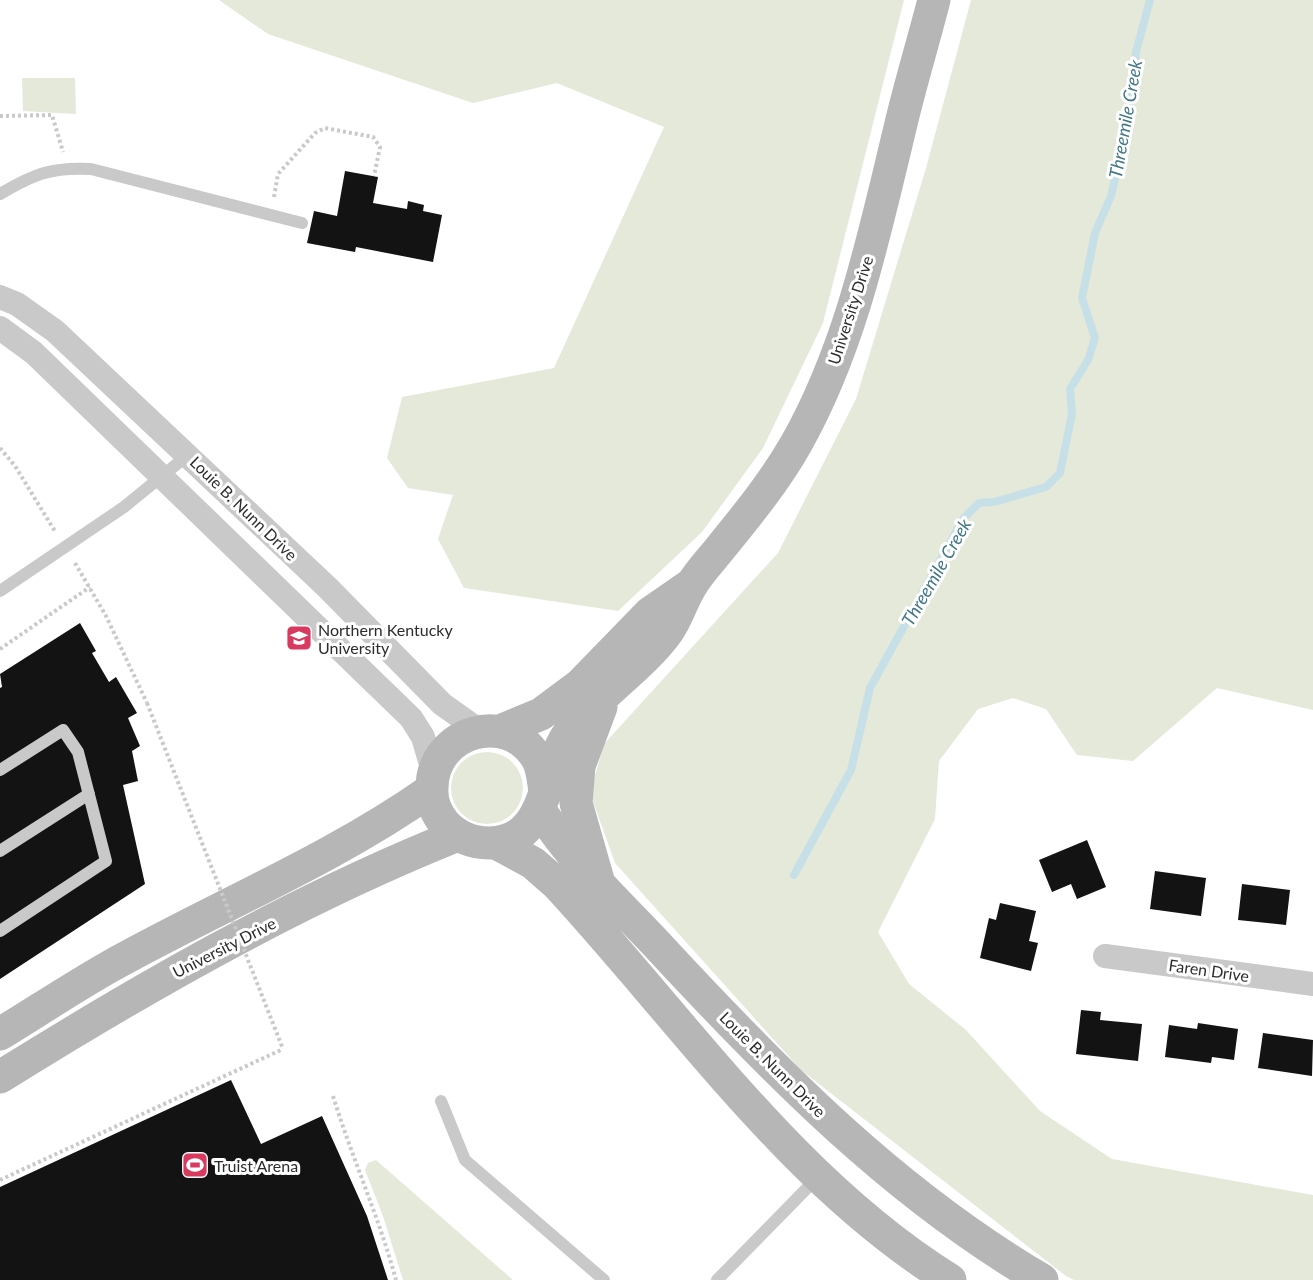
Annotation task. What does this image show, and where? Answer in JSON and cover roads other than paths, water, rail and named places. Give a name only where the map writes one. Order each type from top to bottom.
[{"type":"main road","name":"University Drive","points":[[496,843],[521,832],[542,800],[557,756],[570,731],[668,630],[691,585],[756,504],[796,444],[831,370],[867,262],[934,0]]},
{"type":"main road","name":"University Drive","points":[[0,1034],[109,967],[289,876],[377,827],[432,781],[442,753],[451,744],[461,737],[490,731],[541,714],[580,685],[650,613],[691,585]]},
{"type":"main road","points":[[599,882],[576,803],[579,766],[606,694]]},
{"type":"main road","points":[[490,731],[518,739],[532,752],[542,771],[542,800]]},
{"type":"main road","points":[[432,781],[436,810],[443,822],[458,835],[476,843],[496,843],[533,863],[557,884],[772,1131],[906,1253],[950,1280]]},
{"type":"main road","name":"Louie B. Nunn Drive","points":[[542,800],[560,841],[784,1078],[859,1149],[968,1232],[1042,1280]]},
{"type":"main road","name":"University Drive","points":[[0,1077],[121,1002],[201,958],[406,856],[458,835]]},
{"type":"street","name":"Louie B. Nunn Drive","points":[[0,297],[17,303],[55,331],[327,588],[442,704],[490,731]]},
{"type":"street","name":"Louie B. Nunn Drive","points":[[0,328],[34,353],[411,718],[423,737],[432,781]]},
{"type":"street","name":"Faren Drive","points":[[1105,956],[1313,984]]},
{"type":"lane","points":[[0,194],[46,170],[91,169],[302,223]]},
{"type":"lane","points":[[0,591],[124,507],[188,455]]},
{"type":"lane","points":[[0,770],[63,730],[78,752],[106,861],[0,930]]},
{"type":"lane","points":[[0,851],[88,794]]},
{"type":"lane","points":[[441,1101],[465,1160],[604,1280]]},
{"type":"lane","points":[[717,1280],[820,1175]]},
{"type":"waterway","name":"Threemile Creek","points":[[794,875],[851,770],[870,688],[963,519],[979,503],[994,502],[1046,487],[1060,473],[1072,414],[1070,389],[1088,360],[1095,338],[1082,298],[1095,233],[1111,196],[1129,120],[1136,52],[1150,0]]},
{"type":"place","name":"Northern Kentucky University","points":[[299,638]]},
{"type":"place","name":"Truist Arena","points":[[195,1165]]}]
